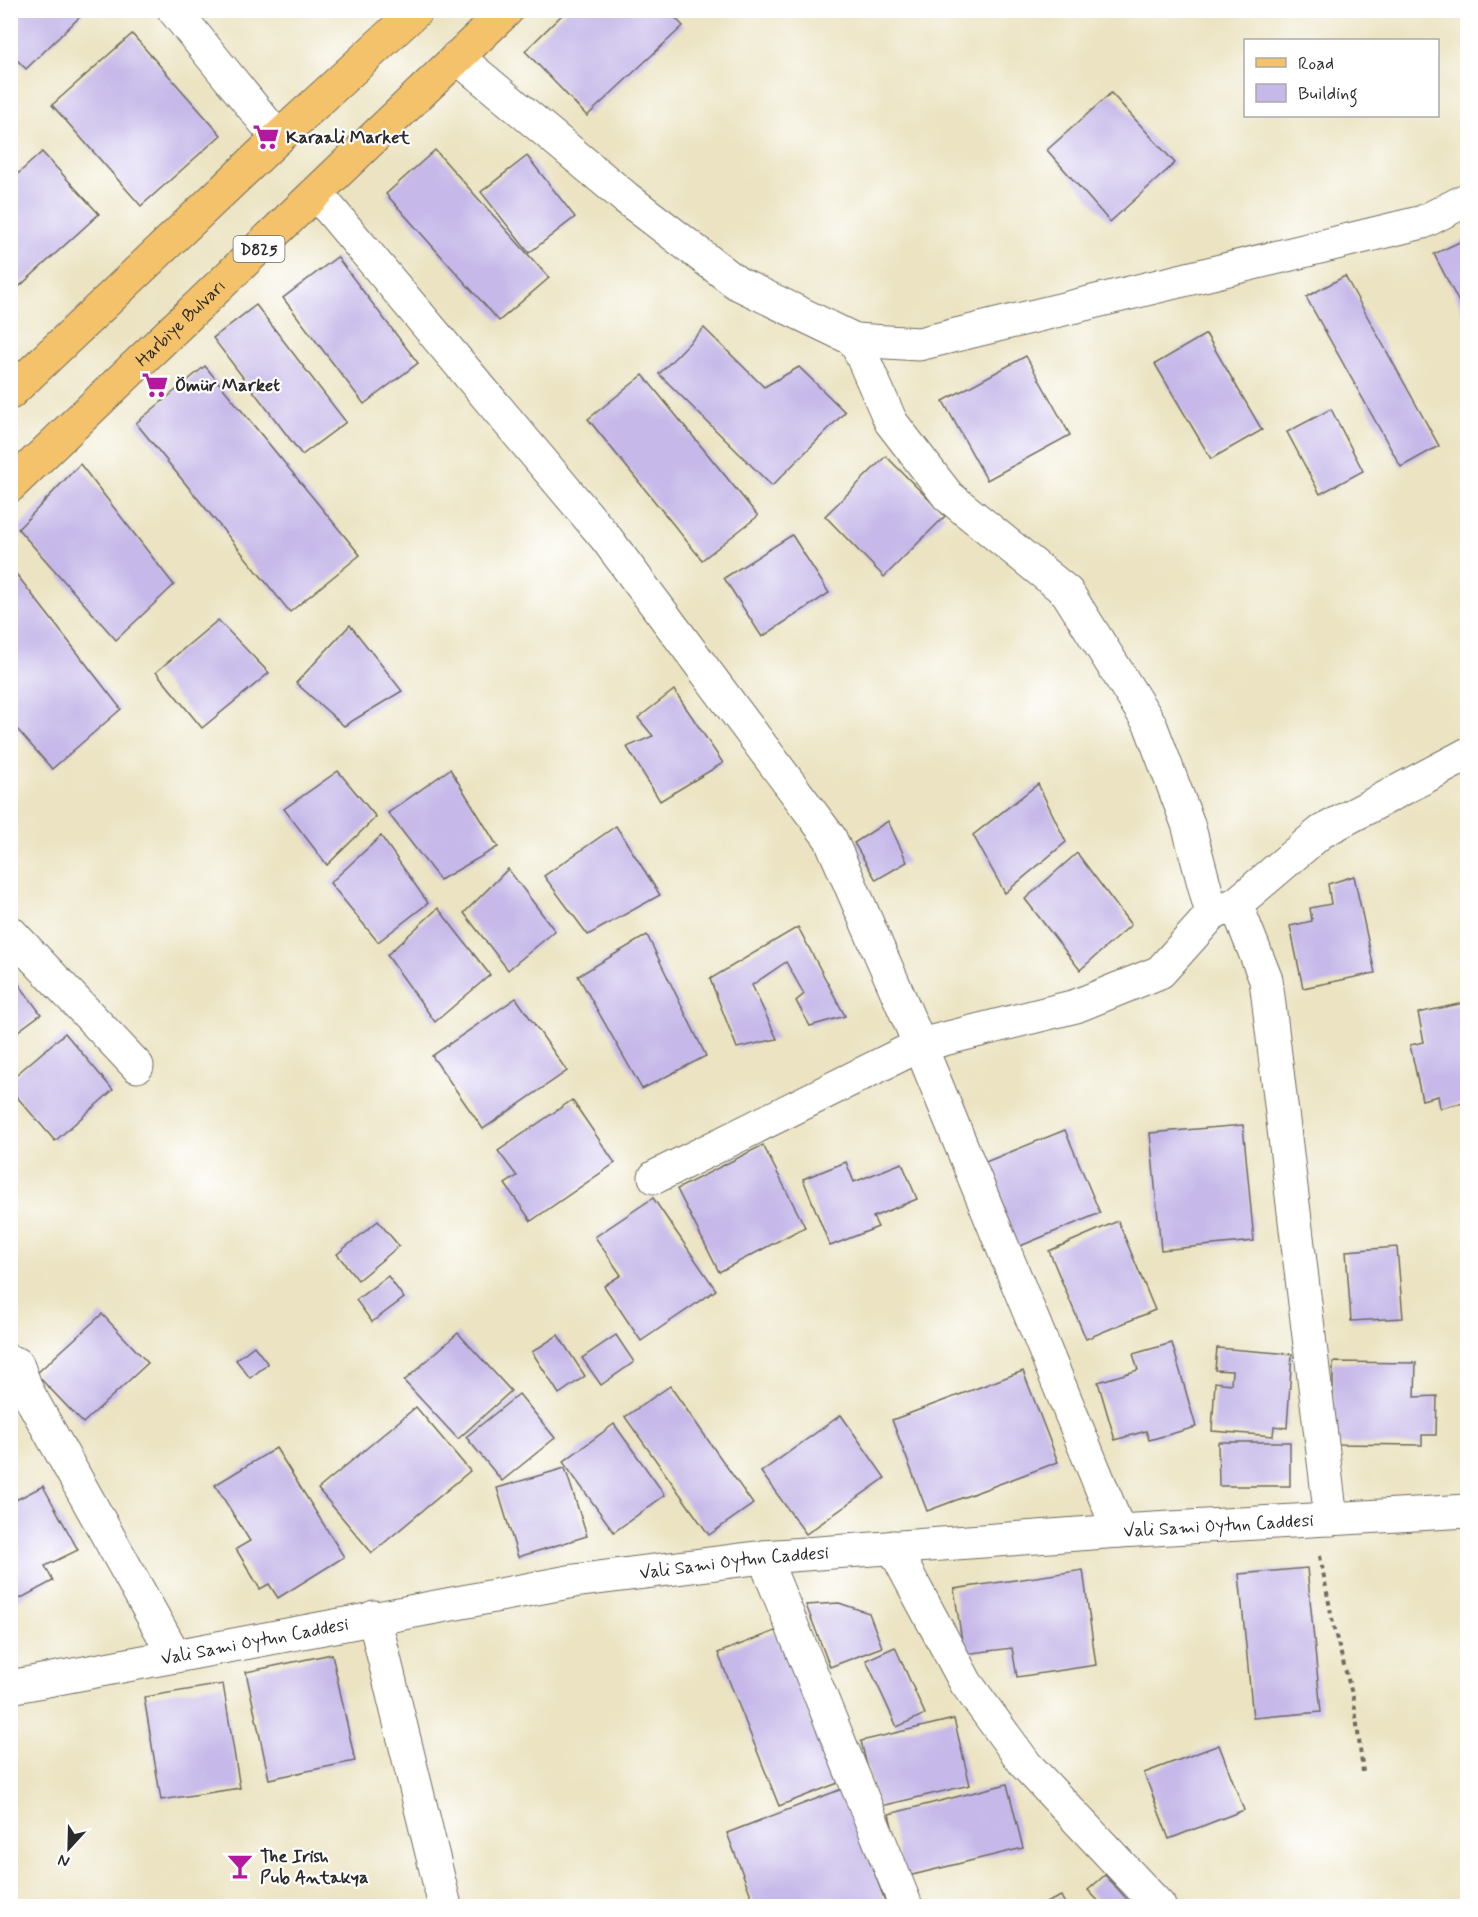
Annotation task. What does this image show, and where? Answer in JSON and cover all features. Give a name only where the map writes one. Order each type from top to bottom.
[{"type":"main road","points":[[12,388],[417,10]]},
{"type":"main road","name":"Harbiye Bulvarı","points":[[10,486],[507,10]]},
{"type":"street","points":[[174,10],[278,138]]},
{"type":"street","points":[[457,57],[626,198],[737,283],[855,340],[919,344],[1423,222],[1467,199]]},
{"type":"street","points":[[317,194],[606,538],[830,838],[920,1045],[1119,1531]]},
{"type":"street","points":[[855,340],[891,422],[948,496],[1067,592],[1143,714],[1224,909],[1266,980],[1322,1519]]},
{"type":"street","points":[[655,1177],[920,1045],[1076,1006],[1160,972],[1224,909],[1321,832],[1467,754]]},
{"type":"street","points":[[10,932],[138,1066]]},
{"type":"street","points":[[10,1362],[17,1364],[27,1391],[175,1656]]},
{"type":"street","name":"Vali Sami Oytun Caddesi","points":[[10,1687],[574,1581],[764,1557],[1119,1531],[1467,1511]]},
{"type":"street","points":[[893,1547],[966,1683],[1020,1756],[1159,1906]]},
{"type":"street","points":[[764,1557],[906,1906]]},
{"type":"street","points":[[374,1617],[445,1906]]},
{"type":"path","points":[[1322,1519],[1334,1629],[1354,1701],[1363,1772]]},
{"type":"building","points":[[10,10],[87,10],[26,69],[10,53]]},
{"type":"building","points":[[567,10],[668,10],[683,26],[587,116],[525,51]]},
{"type":"building","points":[[132,34],[221,135],[141,206],[52,105]]},
{"type":"building","points":[[1111,93],[1175,163],[1110,222],[1047,150]]},
{"type":"building","points":[[435,150],[549,278],[499,321],[386,194]]},
{"type":"building","points":[[42,152],[99,214],[10,295],[10,181]]},
{"type":"building","points":[[527,156],[575,217],[529,253],[481,192]]},
{"type":"building","points":[[1468,238],[1468,320],[1434,254]]},
{"type":"building","points":[[337,257],[418,363],[364,404],[283,298]]},
{"type":"building","points":[[1345,276],[1439,446],[1401,467],[1306,297]]},
{"type":"building","points":[[256,305],[346,422],[302,455],[213,338]]},
{"type":"building","points":[[704,328],[764,387],[799,367],[845,412],[772,486],[659,374]]},
{"type":"building","points":[[1206,334],[1262,430],[1211,459],[1155,364]]},
{"type":"building","points":[[1026,356],[1070,435],[987,480],[943,401]]},
{"type":"building","points":[[205,366],[360,555],[290,612],[136,423]]},
{"type":"building","points":[[643,375],[758,516],[702,560],[588,419]]},
{"type":"building","points":[[1331,409],[1363,471],[1320,494],[1287,432]]},
{"type":"building","points":[[886,456],[945,516],[884,577],[825,516]]},
{"type":"building","points":[[80,464],[174,585],[116,640],[18,529]]},
{"type":"building","points":[[792,535],[829,593],[762,637],[724,578]]},
{"type":"building","points":[[10,566],[121,709],[52,769],[10,721]]},
{"type":"building","points":[[218,620],[269,673],[202,728],[156,672]]},
{"type":"building","points":[[350,625],[402,691],[344,726],[296,683]]},
{"type":"building","points":[[674,690],[723,763],[660,801],[627,747],[653,736],[638,718]]},
{"type":"building","points":[[450,769],[498,847],[440,880],[388,813]]},
{"type":"building","points":[[338,771],[376,817],[327,865],[284,809]]},
{"type":"building","points":[[1038,784],[1066,842],[1005,893],[973,835]]},
{"type":"building","points":[[888,821],[907,862],[876,880],[854,843]]},
{"type":"building","points":[[616,826],[660,895],[588,935],[544,876]]},
{"type":"building","points":[[381,836],[428,903],[378,942],[330,883]]},
{"type":"building","points":[[1077,853],[1131,925],[1080,970],[1025,899]]},
{"type":"building","points":[[508,869],[555,931],[508,970],[464,913]]},
{"type":"building","points":[[1354,876],[1375,973],[1303,988],[1290,926],[1312,921],[1310,908],[1331,904],[1328,884]]},
{"type":"building","points":[[438,908],[490,975],[435,1022],[387,955]]},
{"type":"building","points":[[798,927],[845,1016],[810,1026],[796,1001],[804,994],[786,962],[752,985],[777,1039],[737,1048],[710,979]]},
{"type":"building","points":[[647,935],[706,1056],[642,1089],[578,976]]},
{"type":"building","points":[[10,972],[41,1014],[10,1037]]},
{"type":"building","points":[[516,998],[567,1071],[483,1129],[432,1056]]},
{"type":"building","points":[[1468,1002],[1468,1102],[1440,1108],[1438,1096],[1422,1100],[1410,1045],[1424,1042],[1418,1013]]},
{"type":"building","points":[[65,1033],[113,1090],[55,1141],[10,1089],[10,1080]]},
{"type":"building","points":[[572,1100],[615,1163],[531,1221],[505,1184],[517,1176],[498,1151]]},
{"type":"building","points":[[1243,1125],[1254,1241],[1161,1250],[1150,1133]]},
{"type":"building","points":[[1065,1130],[1100,1213],[1013,1249],[978,1165]]},
{"type":"building","points":[[763,1145],[805,1227],[719,1272],[677,1189]]},
{"type":"building","points":[[846,1162],[854,1182],[902,1163],[917,1199],[873,1217],[878,1227],[830,1246],[803,1179]]},
{"type":"building","points":[[653,1198],[716,1290],[641,1341],[604,1286],[621,1275],[595,1237]]},
{"type":"building","points":[[378,1221],[399,1246],[358,1280],[337,1254]]},
{"type":"building","points":[[1118,1221],[1155,1310],[1086,1339],[1049,1251]]},
{"type":"building","points":[[1397,1247],[1403,1318],[1351,1321],[1346,1251]]},
{"type":"building","points":[[388,1276],[404,1298],[372,1322],[356,1300]]},
{"type":"building","points":[[102,1314],[148,1363],[83,1423],[36,1374]]},
{"type":"building","points":[[458,1333],[511,1391],[458,1439],[404,1381]]},
{"type":"building","points":[[558,1335],[585,1376],[559,1394],[532,1352]]},
{"type":"building","points":[[616,1335],[634,1362],[601,1385],[582,1358]]},
{"type":"building","points":[[1172,1343],[1196,1427],[1149,1440],[1146,1431],[1115,1440],[1098,1382],[1138,1370],[1133,1354]]},
{"type":"building","points":[[254,1346],[268,1364],[250,1378],[236,1360]]},
{"type":"building","points":[[1217,1348],[1292,1354],[1287,1428],[1274,1426],[1273,1436],[1212,1431],[1215,1382],[1231,1384],[1232,1371],[1215,1370]]},
{"type":"building","points":[[1333,1362],[1416,1363],[1415,1397],[1437,1396],[1436,1435],[1422,1435],[1422,1445],[1333,1444]]},
{"type":"building","points":[[1023,1371],[1058,1462],[927,1511],[892,1420]]},
{"type":"building","points":[[670,1386],[753,1504],[709,1535],[625,1417]]},
{"type":"building","points":[[519,1394],[555,1438],[502,1481],[466,1437]]},
{"type":"building","points":[[416,1407],[470,1471],[372,1553],[318,1489]]},
{"type":"building","points":[[841,1415],[885,1478],[806,1534],[761,1472]]},
{"type":"building","points":[[614,1424],[665,1495],[614,1532],[563,1462]]},
{"type":"building","points":[[1218,1442],[1290,1442],[1290,1486],[1219,1486]]},
{"type":"building","points":[[276,1448],[344,1557],[278,1598],[269,1584],[260,1589],[236,1549],[250,1541],[215,1485]]},
{"type":"building","points":[[565,1468],[587,1536],[518,1557],[497,1488]]},
{"type":"building","points":[[43,1486],[78,1550],[45,1566],[53,1581],[10,1604],[10,1503]]},
{"type":"building","points":[[1307,1568],[1321,1712],[1253,1718],[1239,1574]]},
{"type":"building","points":[[1083,1570],[1096,1665],[1017,1677],[1012,1648],[964,1654],[954,1589]]},
{"type":"building","points":[[839,1603],[869,1613],[882,1647],[830,1667],[806,1605]]},
{"type":"building","points":[[778,1630],[838,1783],[779,1806],[718,1653]]},
{"type":"building","points":[[895,1647],[925,1714],[897,1727],[866,1660]]},
{"type":"building","points":[[332,1654],[355,1761],[269,1779],[246,1672]]},
{"type":"building","points":[[223,1684],[240,1788],[161,1800],[144,1697]]},
{"type":"building","points":[[954,1719],[970,1785],[877,1807],[861,1741]]},
{"type":"building","points":[[1219,1745],[1244,1810],[1169,1839],[1144,1773]]},
{"type":"building","points":[[1007,1784],[1023,1848],[904,1877],[889,1814]]},
{"type":"building","points":[[842,1789],[887,1906],[755,1906],[727,1833]]},
{"type":"building","points":[[1105,1875],[1133,1906],[1103,1906],[1088,1890]]},
{"type":"building","points":[[1061,1896],[1066,1906],[1039,1906]]},
{"type":"place","name":"Karaali Market","points":[[266,137]]},
{"type":"place","name":"Ömür Market","points":[[155,385]]},
{"type":"place","name":"The Irish Pub Antakya","points":[[240,1866]]}]
